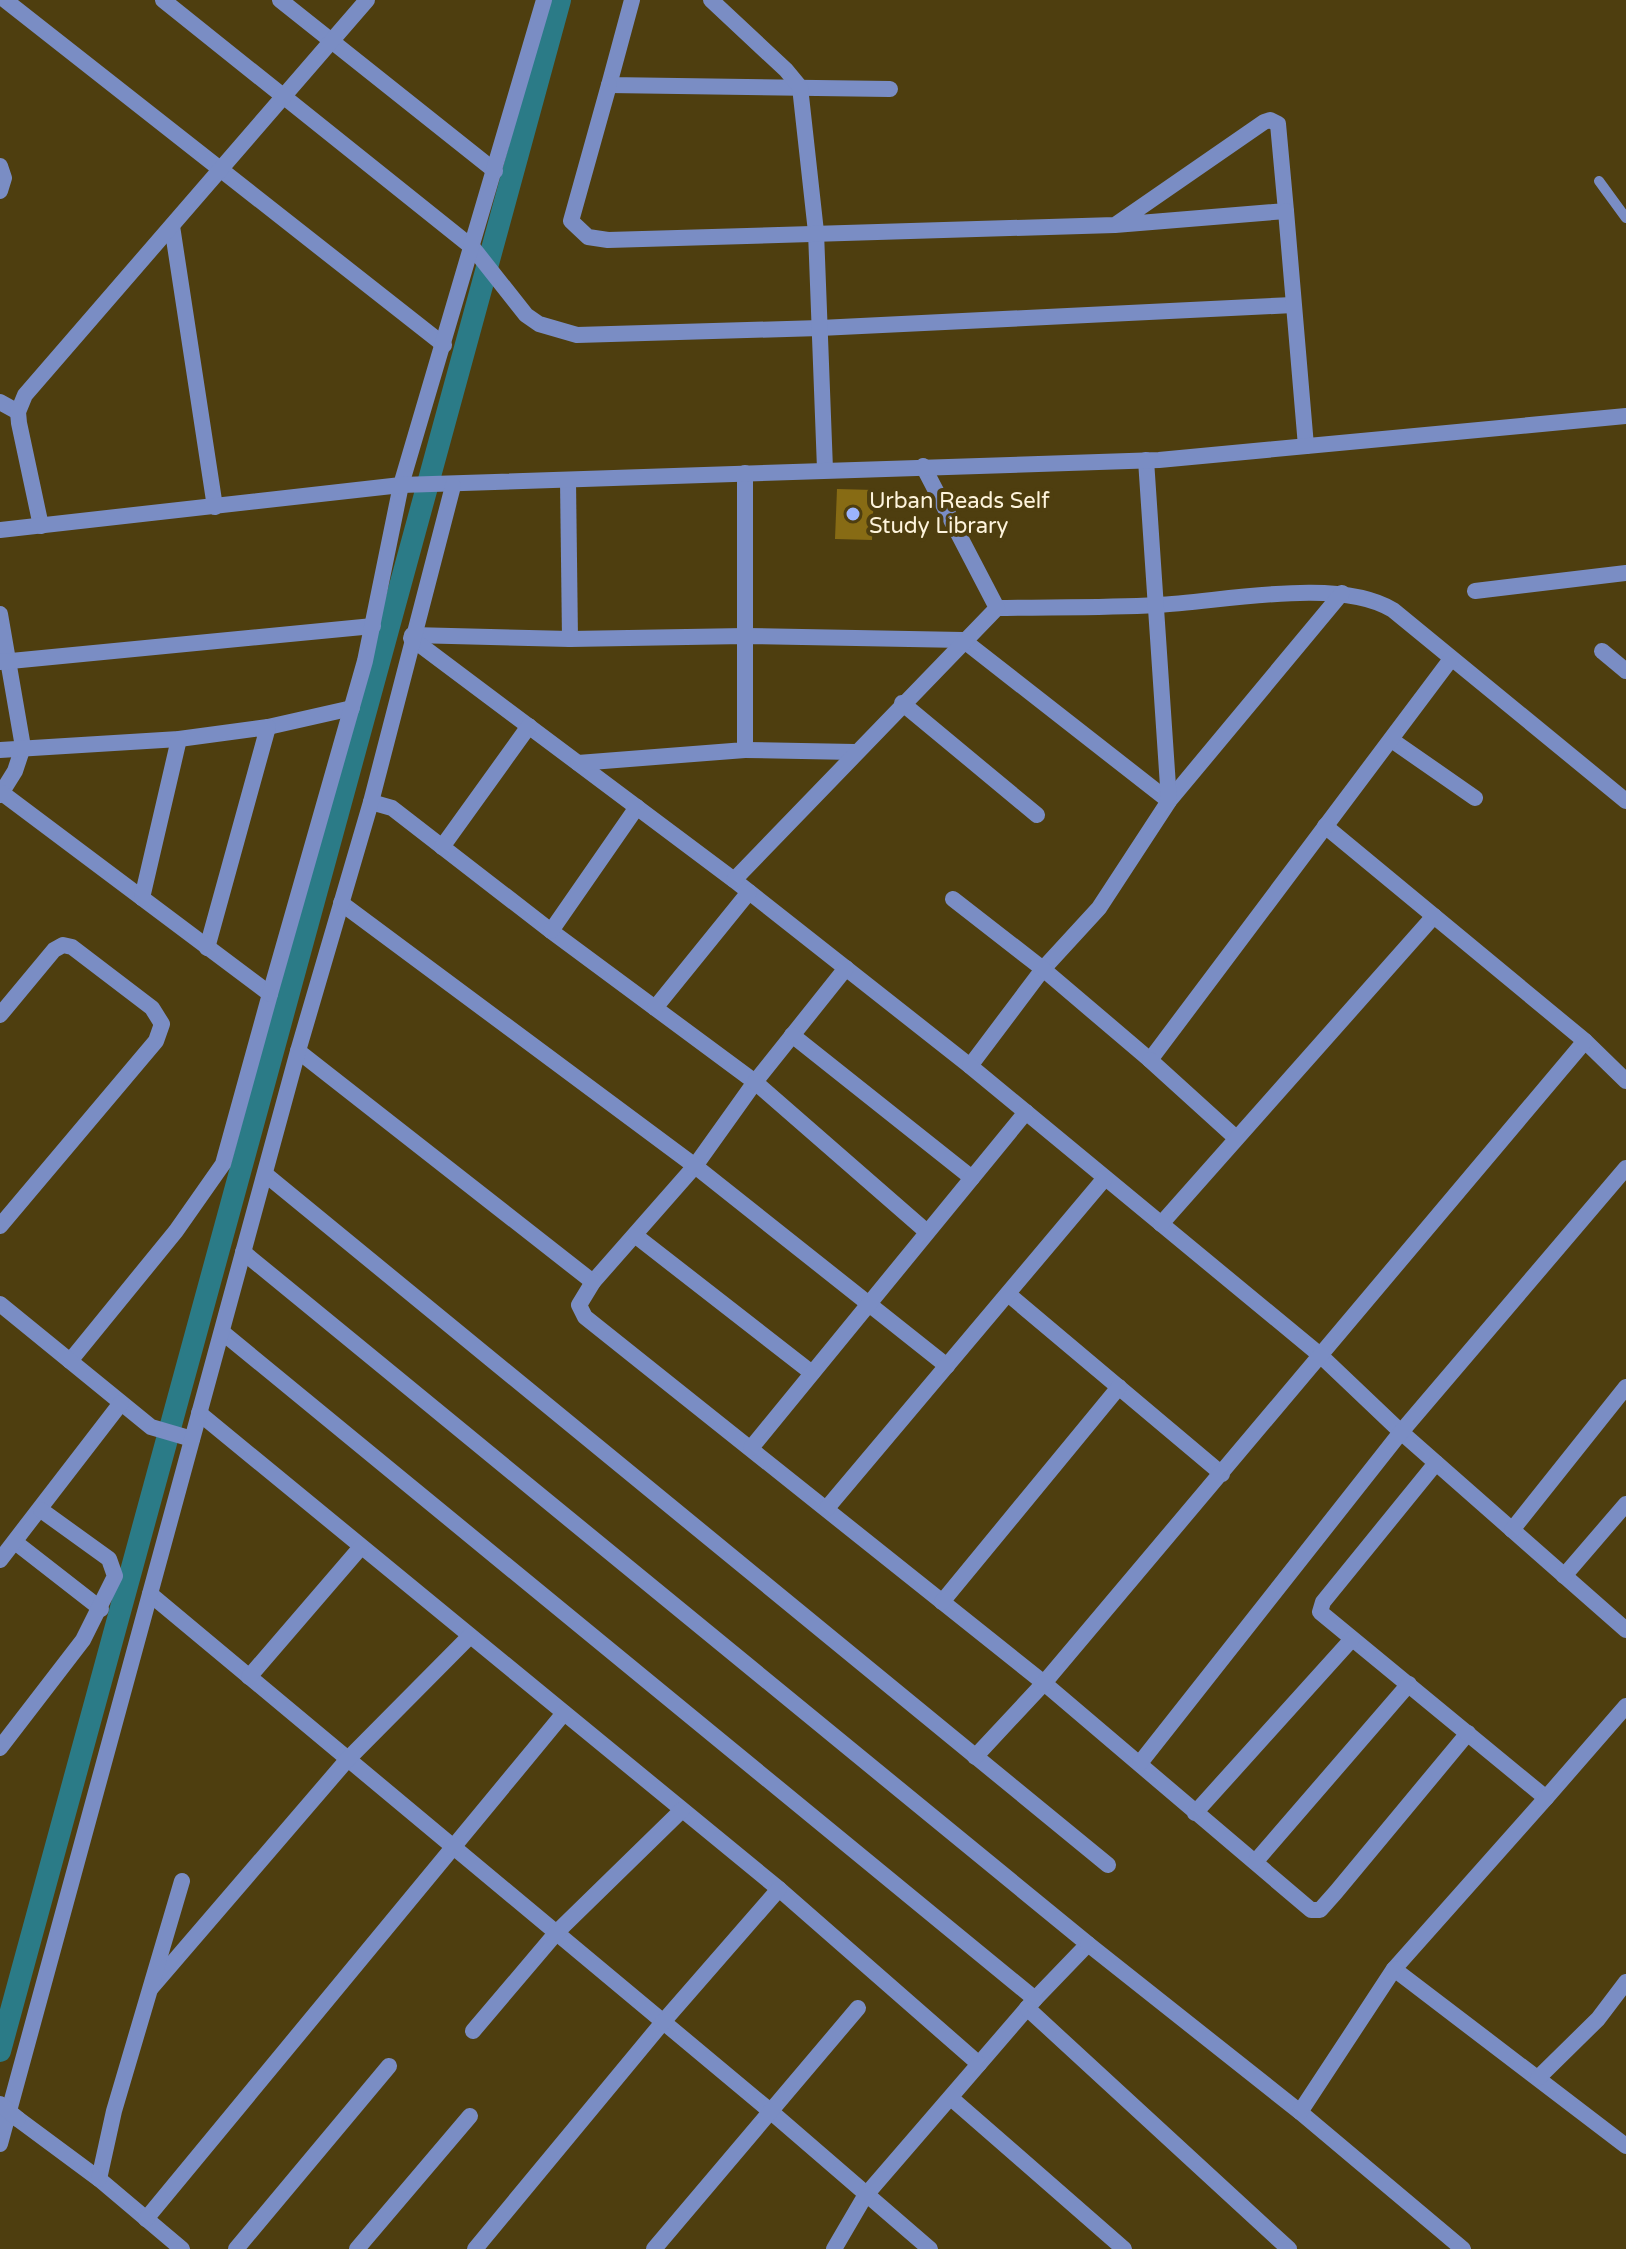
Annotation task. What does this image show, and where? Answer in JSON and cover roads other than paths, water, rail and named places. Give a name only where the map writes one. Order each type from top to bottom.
[{"type":"street","points":[[5,0],[444,345]]},
{"type":"street","points":[[163,0],[473,248],[526,315],[559,331],[577,335],[820,328],[1293,305]]},
{"type":"street","points":[[280,0],[495,171]]},
{"type":"street","points":[[41,526],[18,412],[34,381],[284,99],[367,0]]},
{"type":"street","points":[[70,1361],[176,1231],[223,1164],[352,708],[405,485],[544,0]]},
{"type":"street","points":[[632,0],[571,221],[588,237],[608,240],[1115,225],[1286,211]]},
{"type":"street","points":[[711,0],[800,87],[816,232],[825,469]]},
{"type":"street","points":[[609,85],[890,89]]},
{"type":"street","points":[[1115,225],[1270,120],[1280,128],[1306,446]]},
{"type":"street","points":[[0,166],[4,178],[0,191]]},
{"type":"street","points":[[172,226],[215,507]]},
{"type":"street","points":[[0,402],[18,412]]},
{"type":"street","points":[[0,530],[405,485],[451,486],[825,469],[1146,460],[1626,416]]},
{"type":"street","points":[[1146,460],[1169,801]]},
{"type":"street","points":[[923,466],[997,608]]},
{"type":"street","points":[[745,473],[745,750]]},
{"type":"street","points":[[568,481],[570,639]]},
{"type":"street","points":[[0,2144],[150,1594],[185,1438],[199,1413],[298,1051],[371,802],[451,486]]},
{"type":"street","points":[[1475,591],[1626,573]]},
{"type":"street","points":[[970,1066],[1043,969],[1099,908],[1169,801],[1342,593]]},
{"type":"street","points":[[734,880],[997,608],[1156,605],[1342,593],[1363,595],[1386,605],[1626,801]]},
{"type":"street","points":[[0,614],[4,662],[23,747],[15,771],[1,794],[270,994]]},
{"type":"street","points":[[4,662],[373,626]]},
{"type":"street","points":[[411,636],[570,639],[745,636],[963,640],[1169,801]]},
{"type":"street","points":[[411,636],[734,880],[970,1066],[1320,1355],[1401,1432],[1626,1630]]},
{"type":"street","points":[[1602,651],[1626,671]]},
{"type":"street","points":[[1150,1060],[1325,826],[1393,741],[1451,659]]},
{"type":"street","points":[[902,703],[1037,815]]},
{"type":"street","points":[[0,750],[179,739],[268,727],[352,708]]},
{"type":"street","points":[[442,847],[529,726]]},
{"type":"street","points":[[207,948],[268,727]]},
{"type":"street","points":[[142,898],[179,739]]},
{"type":"street","points":[[1393,741],[1475,798]]},
{"type":"street","points":[[578,763],[745,750],[855,752]]},
{"type":"street","points":[[371,802],[392,808],[755,1082],[927,1232]]},
{"type":"street","points":[[551,931],[637,807]]},
{"type":"street","points":[[1325,826],[1585,1041],[1626,1081]]},
{"type":"street","points":[[655,1008],[749,892]]},
{"type":"street","points":[[953,899],[1043,969],[1236,1138]]},
{"type":"street","points":[[341,903],[695,1166],[947,1366]]},
{"type":"street","points":[[1161,1224],[1434,916]]},
{"type":"street","points":[[0,1015],[54,950],[63,945],[72,947],[152,1008],[162,1024],[156,1041],[0,1226]]},
{"type":"street","points":[[846,968],[755,1082],[695,1166],[593,1282],[580,1300],[580,1309],[585,1317],[1044,1683],[1195,1813],[1256,1861],[1306,1907],[1320,1910],[1468,1733]]},
{"type":"street","points":[[792,1035],[972,1178]]},
{"type":"street","points":[[975,1757],[1044,1683],[1585,1041]]},
{"type":"street","points":[[298,1051],[593,1282]]},
{"type":"street","points":[[751,1448],[1026,1112]]},
{"type":"street","points":[[1140,1763],[1401,1432],[1626,1168]]},
{"type":"street","points":[[265,1174],[1108,1865]]},
{"type":"street","points":[[827,1508],[1105,1178]]},
{"type":"street","points":[[636,1236],[812,1373]]},
{"type":"street","points":[[243,1252],[1088,1944],[1300,2112],[1463,2249]]},
{"type":"street","points":[[1008,1294],[1222,1474]]},
{"type":"street","points":[[2,1310],[151,1427],[185,1438]]},
{"type":"street","points":[[222,1332],[1031,2004],[1289,2249]]},
{"type":"street","points":[[942,1602],[1119,1387]]},
{"type":"street","points":[[1512,1530],[1626,1387]]},
{"type":"street","points":[[0,1560],[121,1403]]},
{"type":"street","points":[[199,1413],[779,1889],[979,2064]]},
{"type":"street","points":[[1436,1463],[1320,1607],[1320,1612],[1546,1798]]},
{"type":"street","points":[[1564,1576],[1626,1504]]},
{"type":"street","points":[[0,1748],[83,1640],[115,1576],[113,1563],[41,1510]]},
{"type":"street","points":[[15,1542],[101,1609]]},
{"type":"street","points":[[249,1677],[361,1547]]},
{"type":"street","points":[[150,1594],[769,2110],[930,2249]]},
{"type":"street","points":[[151,1988],[347,1760],[470,1636]]},
{"type":"street","points":[[1195,1813],[1352,1639]]},
{"type":"street","points":[[1256,1861],[1409,1684]]},
{"type":"street","points":[[1300,2112],[1394,1969],[1626,1706]]},
{"type":"street","points":[[146,2219],[564,1713]]},
{"type":"street","points":[[473,2031],[557,1932],[682,1810]]},
{"type":"street","points":[[99,2179],[114,2111],[182,1881]]},
{"type":"street","points":[[475,2249],[663,2022],[779,1889]]},
{"type":"street","points":[[834,2249],[865,2196],[1031,2004],[1088,1944]]},
{"type":"street","points":[[1394,1969],[1626,2146]]},
{"type":"street","points":[[1538,2078],[1598,2019],[1626,1982]]},
{"type":"street","points":[[654,2249],[858,2008]]},
{"type":"street","points":[[236,2249],[389,2066]]},
{"type":"street","points":[[951,2098],[1124,2249]]},
{"type":"street","points":[[0,2104],[99,2179],[182,2249]]},
{"type":"street","points":[[357,2249],[470,2116]]},
{"type":"lane","points":[[1599,181],[1626,218]]},
{"type":"waterway","points":[[0,2051],[560,0]]},
{"type":"place","name":"Urban Reads Self Study Library","points":[[853,514]]}]
